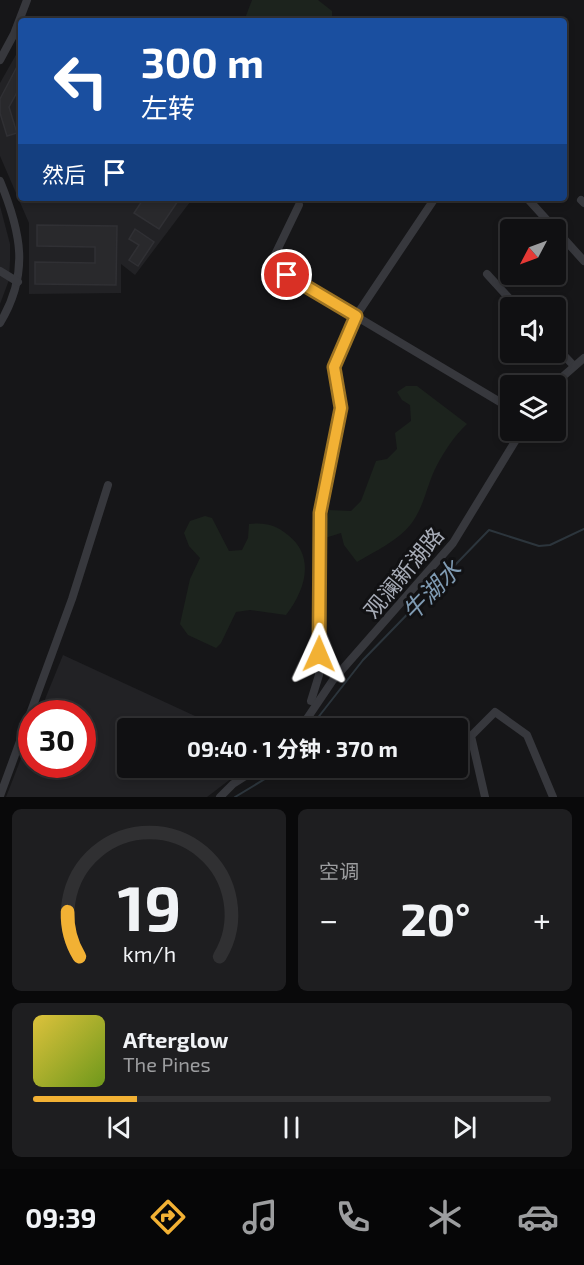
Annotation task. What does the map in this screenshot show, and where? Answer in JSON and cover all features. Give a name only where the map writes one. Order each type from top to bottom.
[{"type":"street","points":[[22,18],[27,0]]},
{"type":"street","points":[[0,60],[18,36]]},
{"type":"street","points":[[0,181],[15,222],[19,243],[18,282],[12,303],[0,322]]},
{"type":"street","points":[[311,701],[319,675],[320,513],[341,408],[334,367],[356,316],[433,201]]},
{"type":"street","points":[[530,201],[584,261]]},
{"type":"street","points":[[299,205],[270,265],[500,402]]},
{"type":"street","points":[[0,272],[18,282]]},
{"type":"street","points":[[487,274],[509,297]]},
{"type":"street","points":[[566,358],[574,366]]},
{"type":"street","points":[[564,375],[584,358]]},
{"type":"street","name":"观澜新湖路","points":[[307,718],[333,680],[453,543],[515,441]]},
{"type":"street","points":[[0,796],[75,589],[108,485]]},
{"type":"street","points":[[468,737],[495,712],[527,735],[553,797]]},
{"type":"street","points":[[471,736],[485,797]]},
{"type":"street","points":[[220,797],[242,778]]},
{"type":"shaded area","points":[[252,0],[318,0],[332,11],[332,18],[245,18]]},
{"type":"shaded area","points":[[18,51],[18,198],[0,156],[0,83]]},
{"type":"shaded area","points":[[19,201],[191,201],[135,275],[121,264],[121,293],[29,294],[29,223]]},
{"type":"shaded area","points":[[0,206],[10,244],[10,261],[9,280],[0,304]]},
{"type":"shaded area","points":[[406,386],[417,386],[467,424],[453,439],[438,463],[419,511],[411,524],[393,541],[357,562],[344,545],[341,533],[325,538],[329,510],[351,511],[361,501],[376,461],[387,459],[397,449],[395,433],[411,421],[410,405],[402,400],[397,392]]},
{"type":"shaded area","points":[[205,516],[212,518],[229,551],[242,550],[248,538],[249,524],[260,523],[270,525],[288,535],[297,544],[305,564],[302,585],[293,606],[286,615],[250,610],[236,612],[221,643],[216,648],[188,635],[180,624],[190,579],[200,558],[189,546],[184,533],[190,521]]},
{"type":"shaded area","points":[[63,655],[199,718],[117,718],[117,778],[232,778],[207,797],[6,797],[18,766],[18,778],[96,778],[96,700],[45,700]]},
{"type":"building","points":[[18,65],[18,90],[9,107],[17,133],[7,136],[0,113],[0,99]]},
{"type":"building","points":[[142,201],[178,201],[159,229],[134,213]]},
{"type":"building","points":[[37,225],[117,226],[116,285],[35,284],[35,262],[95,263],[95,247],[37,246]]},
{"type":"building","points":[[135,229],[154,242],[138,266],[129,260],[139,245],[129,239]]},
{"type":"waterway","name":"牛湖水","points":[[318,718],[363,660],[489,530],[539,546],[550,545],[584,529]]},
{"type":"waterway","name":"牛湖水","points":[[235,797],[266,778]]},
{"type":"route","points":[[287,275],[356,316],[334,367],[341,408],[320,513],[319,654]]}]
